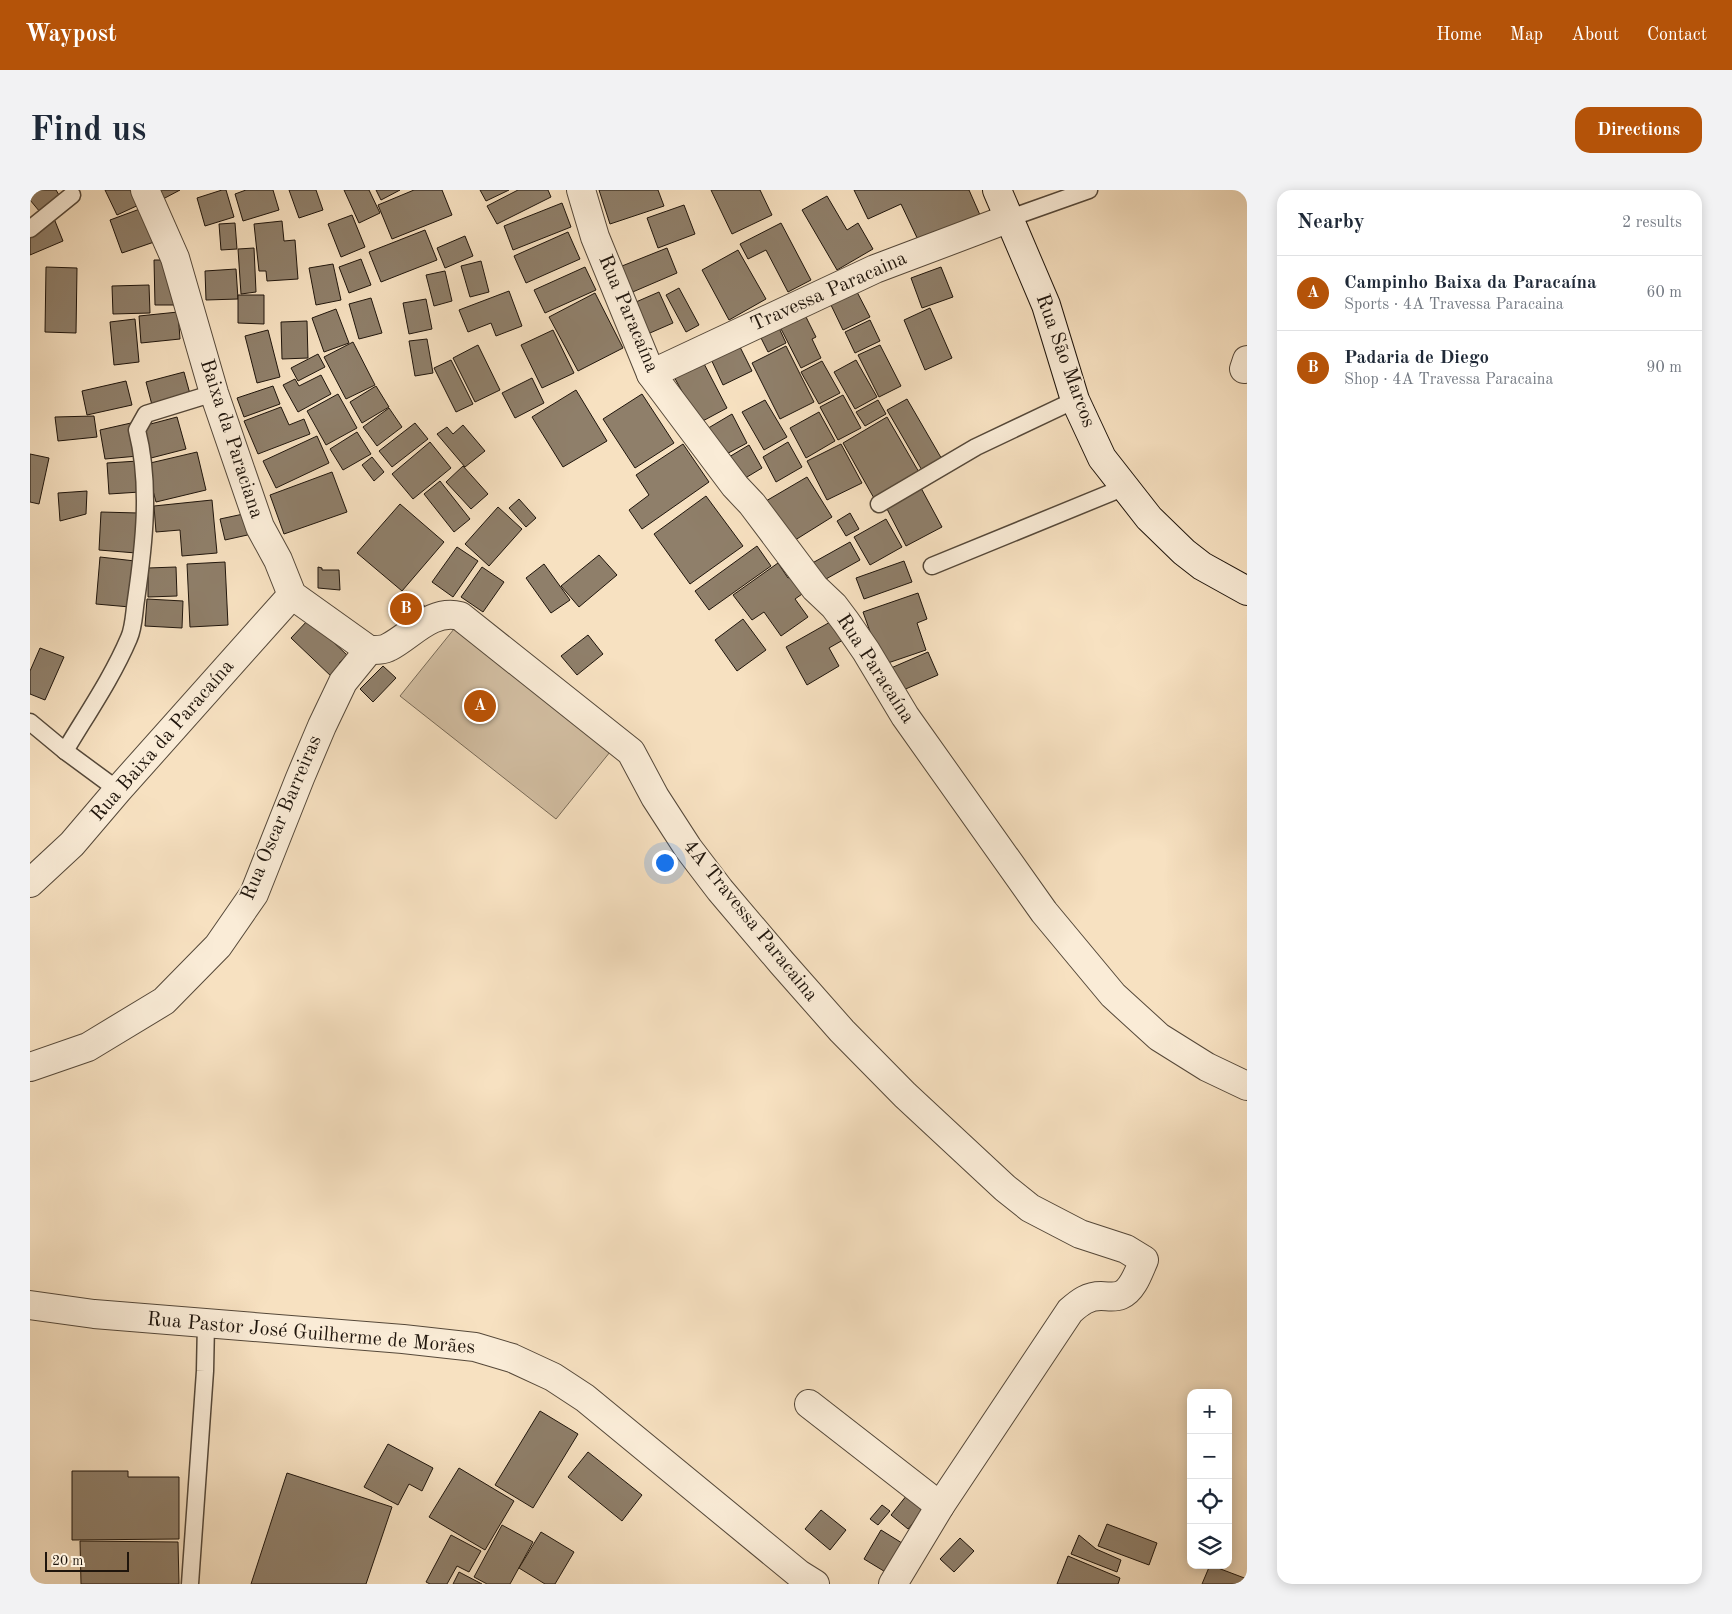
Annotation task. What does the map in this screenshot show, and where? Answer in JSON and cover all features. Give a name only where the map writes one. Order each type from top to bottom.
[{"type":"street","name":"Baixa da Paraciana","points":[[145,190],[175,258],[214,393],[260,527],[278,560],[292,595]]},
{"type":"street","name":"Rua Paracaína","points":[[581,190],[595,236],[651,374],[735,486],[752,504],[816,588],[838,611],[866,651],[905,716],[1044,912],[1113,995],[1159,1037],[1207,1067],[1247,1086]]},
{"type":"street","name":"Rua São Marcos","points":[[997,190],[1046,305],[1075,400],[1102,458],[1149,518],[1184,552],[1202,566],[1247,591]]},
{"type":"street","name":"Travessa Paracaina","points":[[651,374],[875,269],[1010,218]]},
{"type":"street","points":[[292,595],[369,650]]},
{"type":"street","name":"Rua Baixa da Paracaína","points":[[30,882],[72,844],[292,595]]},
{"type":"street","name":"4A Travessa Paracaina","points":[[369,650],[387,648],[433,617],[454,614],[460,616],[631,752],[655,797],[688,848],[720,890],[842,1031],[905,1096],[1005,1188],[1030,1208],[1080,1234],[1126,1249],[1144,1260],[1136,1279],[1122,1295],[1089,1298],[1080,1302],[1070,1311],[940,1506]]},
{"type":"street","name":"Rua Oscar Barreiras","points":[[30,1067],[88,1047],[164,1001],[218,946],[254,894],[300,778],[343,682],[369,650]]},
{"type":"street","name":"Rua Pastor José Guilherme de Morães","points":[[30,1305],[94,1314],[430,1342],[475,1347],[512,1358],[552,1377],[585,1398],[784,1562],[816,1584]]},
{"type":"street","points":[[808,1404],[940,1506],[893,1584]]},
{"type":"lane","points":[[1010,218],[1089,190]]},
{"type":"lane","points":[[30,229],[72,195]]},
{"type":"lane","points":[[65,751],[106,683],[130,636],[144,532],[145,494],[137,430],[146,414],[214,393]]},
{"type":"lane","points":[[879,504],[976,447],[1075,400]]},
{"type":"lane","points":[[932,566],[1125,487]]},
{"type":"lane","points":[[30,722],[65,751],[118,790]]},
{"type":"lane","points":[[190,1584],[205,1371],[206,1323]]},
{"type":"shaded area","points":[[454,629],[610,752],[556,819],[400,696]]},
{"type":"building","points":[[30,190],[56,190],[59,195],[40,212],[30,200]]},
{"type":"building","points":[[105,190],[137,190],[143,203],[117,215]]},
{"type":"building","points":[[158,190],[180,190],[163,199]]},
{"type":"building","points":[[226,190],[234,217],[205,226],[197,198]]},
{"type":"building","points":[[246,190],[273,190],[279,210],[243,221],[235,194]]},
{"type":"building","points":[[289,190],[316,190],[323,210],[299,218]]},
{"type":"building","points":[[344,190],[369,190],[380,213],[359,223]]},
{"type":"building","points":[[376,190],[400,190],[381,200]]},
{"type":"building","points":[[414,190],[442,190],[452,215],[392,239],[378,205]]},
{"type":"building","points":[[480,190],[509,190],[486,201]]},
{"type":"building","points":[[518,190],[548,190],[551,197],[497,224],[487,206]]},
{"type":"building","points":[[599,190],[658,190],[664,206],[610,224]]},
{"type":"building","points":[[711,190],[760,190],[772,215],[732,234]]},
{"type":"building","points":[[854,190],[969,190],[980,215],[920,244],[901,204],[868,219]]},
{"type":"building","points":[[827,196],[847,230],[858,223],[873,249],[837,270],[802,210]]},
{"type":"building","points":[[562,203],[571,227],[513,250],[504,226]]},
{"type":"building","points":[[684,205],[695,234],[658,248],[647,218]]},
{"type":"building","points":[[148,206],[160,240],[122,253],[110,220]]},
{"type":"building","points":[[352,215],[365,247],[341,257],[328,224]]},
{"type":"building","points":[[53,216],[63,241],[30,255],[30,238]]},
{"type":"building","points":[[282,221],[284,241],[295,240],[298,279],[267,281],[266,271],[259,271],[254,224]]},
{"type":"building","points":[[235,223],[237,249],[221,250],[219,224]]},
{"type":"building","points":[[781,223],[811,280],[788,292],[766,250],[748,259],[740,244]]},
{"type":"building","points":[[425,230],[437,260],[381,282],[369,252]]},
{"type":"building","points":[[568,232],[580,259],[526,283],[514,256]]},
{"type":"building","points":[[465,236],[473,256],[445,268],[437,248]]},
{"type":"building","points":[[254,248],[256,292],[241,294],[238,249]]},
{"type":"building","points":[[667,248],[677,273],[628,294],[617,268]]},
{"type":"building","points":[[738,250],[766,299],[729,320],[702,270]]},
{"type":"building","points":[[361,259],[371,285],[349,293],[339,267]]},
{"type":"building","points":[[154,260],[173,260],[174,305],[155,305]]},
{"type":"building","points":[[481,261],[489,292],[470,297],[461,266]]},
{"type":"building","points":[[333,264],[341,300],[316,305],[309,268]]},
{"type":"building","points":[[46,267],[77,268],[76,333],[45,332]]},
{"type":"building","points":[[585,267],[596,290],[545,313],[534,290]]},
{"type":"building","points":[[941,267],[953,297],[922,308],[911,278]]},
{"type":"building","points":[[236,269],[238,299],[206,300],[205,271]]},
{"type":"building","points":[[445,271],[452,301],[434,306],[426,275]]},
{"type":"building","points":[[149,285],[150,313],[113,314],[112,286]]},
{"type":"building","points":[[679,288],[699,325],[686,332],[666,295]]},
{"type":"building","points":[[856,290],[870,317],[843,330],[830,303]]},
{"type":"building","points":[[509,291],[522,326],[496,336],[491,323],[468,332],[459,310]]},
{"type":"building","points":[[659,292],[673,323],[643,336],[629,305]]},
{"type":"building","points":[[595,293],[623,348],[578,371],[549,317]]},
{"type":"building","points":[[238,295],[264,295],[264,324],[238,323]]},
{"type":"building","points":[[371,298],[382,333],[359,339],[349,304]]},
{"type":"building","points":[[426,299],[432,329],[409,334],[403,303]]},
{"type":"building","points":[[930,308],[952,358],[925,370],[904,320]]},
{"type":"building","points":[[336,309],[349,343],[324,352],[312,318]]},
{"type":"building","points":[[178,312],[180,339],[141,343],[139,316]]},
{"type":"building","points":[[805,315],[816,337],[812,339],[821,358],[801,368],[780,327]]},
{"type":"building","points":[[135,319],[139,362],[114,365],[110,322]]},
{"type":"building","points":[[870,320],[880,341],[855,353],[845,332]]},
{"type":"building","points":[[307,321],[308,358],[282,359],[281,322]]},
{"type":"building","points":[[779,328],[786,343],[768,352],[760,336]]},
{"type":"building","points":[[268,330],[280,377],[257,383],[245,336]]},
{"type":"building","points":[[553,330],[574,373],[542,388],[521,345]]},
{"type":"building","points":[[427,339],[433,373],[415,376],[409,341]]},
{"type":"building","points":[[353,342],[375,385],[346,399],[324,357]]},
{"type":"building","points":[[738,343],[752,371],[723,385],[710,357]]},
{"type":"building","points":[[478,345],[500,390],[475,402],[453,358]]},
{"type":"building","points":[[880,345],[901,386],[879,397],[858,355]]},
{"type":"building","points":[[786,346],[814,402],[780,419],[752,363]]},
{"type":"building","points":[[318,354],[325,367],[298,381],[291,368]]},
{"type":"building","points":[[701,358],[727,408],[699,423],[672,373]]},
{"type":"building","points":[[451,360],[473,404],[456,412],[434,368]]},
{"type":"building","points":[[856,360],[877,397],[855,409],[834,372]]},
{"type":"building","points":[[822,361],[840,393],[819,404],[801,372]]},
{"type":"building","points":[[184,372],[190,394],[152,405],[146,382]]},
{"type":"building","points":[[321,375],[331,394],[298,412],[283,385],[295,379],[299,386]]},
{"type":"building","points":[[532,378],[544,403],[515,418],[502,393]]},
{"type":"building","points":[[126,381],[132,405],[87,415],[82,391]]},
{"type":"building","points":[[273,386],[280,404],[244,417],[237,398]]},
{"type":"building","points":[[376,386],[389,407],[362,423],[350,402]]},
{"type":"building","points":[[576,390],[607,441],[563,467],[532,417]]},
{"type":"building","points":[[338,394],[357,428],[326,445],[307,411]]},
{"type":"building","points":[[642,394],[674,443],[635,468],[603,419]]},
{"type":"building","points":[[843,395],[861,428],[838,440],[820,407]]},
{"type":"building","points":[[907,399],[943,461],[923,472],[887,410]]},
{"type":"building","points":[[765,400],[787,437],[764,450],[742,412]]},
{"type":"building","points":[[878,400],[886,414],[865,426],[856,412]]},
{"type":"building","points":[[281,407],[289,425],[304,419],[310,434],[258,454],[244,421]]},
{"type":"building","points":[[389,408],[402,427],[377,446],[363,427]]},
{"type":"building","points":[[819,412],[835,441],[806,458],[790,428]]},
{"type":"building","points":[[732,414],[747,443],[721,457],[705,430]]},
{"type":"building","points":[[94,416],[97,437],[58,441],[55,417]]},
{"type":"building","points":[[177,417],[186,449],[151,458],[143,426]]},
{"type":"building","points":[[887,417],[920,474],[875,500],[843,443]]},
{"type":"building","points":[[131,423],[138,456],[105,459],[100,430]]},
{"type":"building","points":[[415,423],[428,439],[392,467],[379,451]]},
{"type":"building","points":[[463,425],[485,451],[465,467],[437,434],[447,427],[453,434]]},
{"type":"building","points":[[357,432],[371,454],[343,470],[330,449]]},
{"type":"building","points":[[317,436],[329,463],[276,488],[263,461]]},
{"type":"building","points":[[430,442],[451,468],[413,499],[392,474]]},
{"type":"building","points":[[788,442],[802,467],[776,482],[763,457]]},
{"type":"building","points":[[683,444],[709,482],[642,529],[629,510],[649,495],[636,475]]},
{"type":"building","points":[[841,444],[862,483],[827,500],[807,461]]},
{"type":"building","points":[[749,445],[762,468],[742,480],[729,457]]},
{"type":"building","points":[[197,452],[206,490],[156,502],[146,464]]},
{"type":"building","points":[[30,454],[49,458],[39,504],[30,502]]},
{"type":"building","points":[[372,457],[384,472],[374,481],[362,465]]},
{"type":"building","points":[[138,461],[140,492],[109,494],[107,463]]},
{"type":"building","points":[[463,466],[488,494],[471,509],[446,482]]},
{"type":"building","points":[[332,472],[347,512],[284,534],[270,495]]},
{"type":"building","points":[[807,477],[832,517],[792,542],[766,501]]},
{"type":"building","points":[[440,481],[470,519],[454,532],[424,494]]},
{"type":"building","points":[[921,488],[942,527],[906,546],[886,507]]},
{"type":"building","points":[[87,491],[86,514],[60,521],[58,493]]},
{"type":"building","points":[[706,496],[743,546],[690,584],[654,534]]},
{"type":"building","points":[[519,499],[536,518],[526,527],[509,508]]},
{"type":"building","points":[[212,500],[217,553],[182,556],[180,530],[156,532],[154,506]]},
{"type":"building","points":[[400,504],[444,542],[402,591],[357,553]]},
{"type":"building","points":[[498,507],[522,529],[489,566],[465,544]]},
{"type":"building","points":[[101,512],[138,513],[136,553],[99,550]]},
{"type":"building","points":[[248,513],[252,534],[225,540],[220,519]]},
{"type":"building","points":[[850,513],[859,529],[846,536],[837,521]]},
{"type":"building","points":[[886,519],[902,547],[870,565],[854,537]]},
{"type":"building","points":[[850,542],[860,560],[817,584],[807,566]]},
{"type":"building","points":[[757,546],[771,566],[709,610],[695,591]]},
{"type":"building","points":[[457,547],[478,561],[453,597],[432,582]]},
{"type":"building","points":[[599,555],[617,575],[579,607],[561,586]]},
{"type":"building","points":[[100,557],[135,561],[130,607],[96,604]]},
{"type":"building","points":[[904,561],[912,582],[864,599],[856,578]]},
{"type":"building","points":[[225,562],[228,625],[190,627],[187,564]]},
{"type":"building","points":[[778,563],[788,578],[793,575],[805,592],[795,599],[808,617],[781,636],[764,612],[752,620],[733,595]]},
{"type":"building","points":[[544,564],[570,600],[551,613],[526,578]]},
{"type":"building","points":[[176,567],[177,596],[148,597],[148,568]]},
{"type":"building","points":[[318,567],[322,568],[322,570],[339,570],[340,590],[318,588]]},
{"type":"building","points":[[482,567],[504,582],[483,612],[461,597]]},
{"type":"building","points":[[406,591],[427,608],[411,629],[389,612]]},
{"type":"building","points":[[918,593],[927,619],[917,623],[926,650],[882,665],[863,612]]},
{"type":"building","points":[[147,599],[183,601],[182,628],[145,626]]},
{"type":"building","points":[[309,619],[347,655],[339,663],[343,668],[333,678],[291,638]]},
{"type":"building","points":[[743,619],[766,650],[737,671],[715,640]]},
{"type":"building","points":[[832,621],[843,640],[829,648],[839,666],[807,685],[786,647]]},
{"type":"building","points":[[588,635],[603,654],[577,675],[561,656]]},
{"type":"building","points":[[40,648],[64,657],[45,700],[30,694],[30,671]]},
{"type":"building","points":[[928,652],[938,675],[901,691],[891,668]]},
{"type":"building","points":[[383,666],[396,678],[373,702],[360,689]]},
{"type":"building","points":[[540,1411],[578,1434],[533,1508],[495,1485]]},
{"type":"building","points":[[388,1444],[433,1468],[422,1491],[409,1484],[398,1505],[364,1487]]},
{"type":"building","points":[[588,1452],[642,1495],[622,1521],[568,1477]]},
{"type":"building","points":[[459,1468],[514,1501],[485,1550],[429,1517]]},
{"type":"building","points":[[72,1471],[128,1471],[128,1477],[179,1477],[179,1539],[72,1540]]},
{"type":"building","points":[[287,1473],[392,1507],[366,1584],[251,1584]]},
{"type":"building","points":[[911,1490],[929,1504],[908,1529],[891,1515]]},
{"type":"building","points":[[882,1505],[890,1511],[878,1525],[870,1519]]},
{"type":"building","points":[[821,1510],[846,1530],[830,1550],[805,1529]]},
{"type":"building","points":[[1107,1524],[1157,1543],[1149,1565],[1098,1546]]},
{"type":"building","points":[[502,1525],[533,1542],[510,1584],[487,1584],[474,1577]]},
{"type":"building","points":[[881,1530],[910,1548],[892,1576],[864,1559]]},
{"type":"building","points":[[541,1532],[574,1552],[555,1584],[545,1584],[519,1568]]},
{"type":"building","points":[[451,1535],[481,1551],[469,1572],[457,1566],[447,1584],[430,1584],[426,1582]]},
{"type":"building","points":[[1079,1535],[1096,1549],[1121,1560],[1117,1572],[1071,1554]]},
{"type":"building","points":[[960,1538],[974,1551],[954,1572],[940,1559]]},
{"type":"building","points":[[80,1541],[178,1542],[179,1584],[81,1584]]},
{"type":"building","points":[[1068,1556],[1120,1578],[1118,1584],[1057,1584]]},
{"type":"building","points":[[1208,1569],[1221,1569],[1247,1579],[1247,1584],[1202,1584]]},
{"type":"building","points":[[459,1572],[482,1584],[453,1584]]},
{"type":"place","name":"Padaria de Diego","points":[[406,609]]},
{"type":"place","name":"Campinho Baixa da Paracaína","points":[[480,706]]}]
